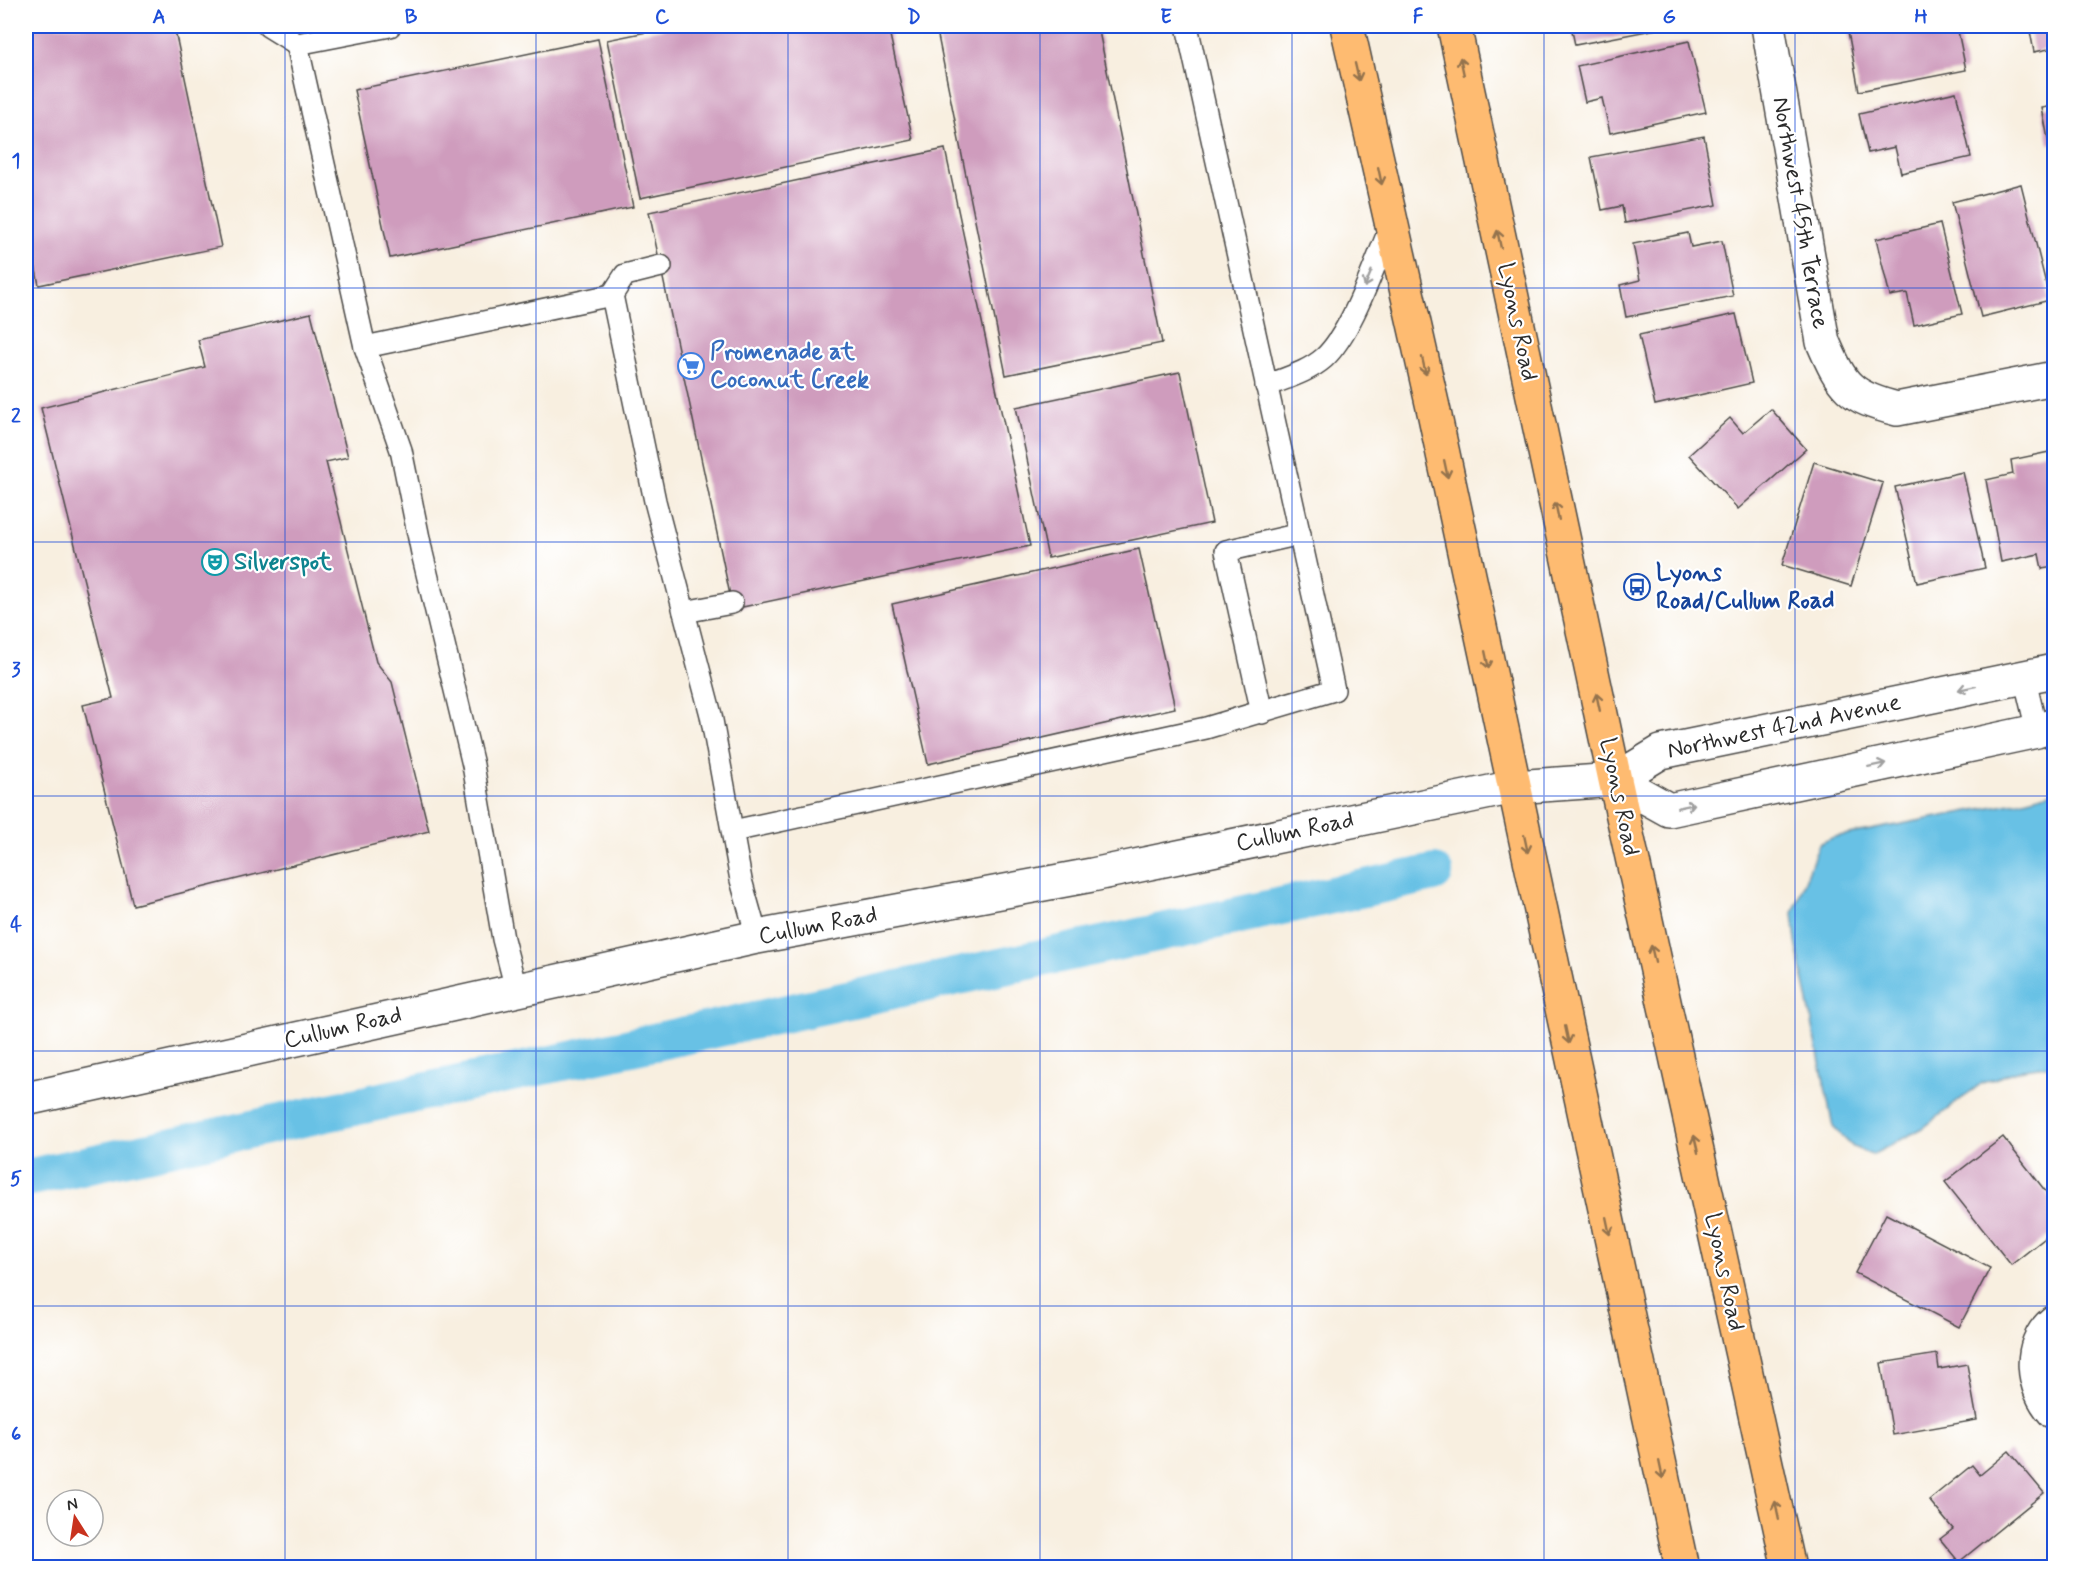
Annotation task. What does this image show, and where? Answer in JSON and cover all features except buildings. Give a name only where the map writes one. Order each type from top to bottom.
[{"type":"main road","points":[[1347,26],[1434,412],[1682,1568]]},
{"type":"main road","name":"Lyons Road","points":[[1454,26],[1615,780],[1789,1568]]},
{"type":"street","name":"Northwest 45th Terrace","points":[[1768,26],[1823,342],[1835,369],[1851,393],[1871,403],[1897,410],[2055,378]]},
{"type":"street","name":"Northwest 42nd Avenue","points":[[1615,780],[1661,752],[2039,673]]},
{"type":"street","points":[[1615,780],[1669,810],[2046,728]]},
{"type":"street","name":"Cullum Road","points":[[26,1099],[757,937],[1092,875],[1514,787],[1615,780]]},
{"type":"street","points":[[2055,1322],[2039,1344],[2035,1364],[2037,1384],[2046,1403],[2055,1412]]},
{"type":"lane","points":[[268,26],[297,44],[390,26]]},
{"type":"lane","points":[[733,831],[1262,713],[1334,690],[1187,26]]},
{"type":"lane","points":[[297,44],[365,346],[401,450],[422,553],[473,765],[503,939],[516,989]]},
{"type":"lane","points":[[1266,386],[1303,372],[1325,357],[1349,322],[1391,226]]},
{"type":"lane","points":[[661,266],[625,274],[612,295],[655,501],[711,715],[741,880],[757,937]]},
{"type":"lane","points":[[365,346],[612,295]]},
{"type":"lane","points":[[1262,713],[1226,551],[1300,534]]},
{"type":"lane","points":[[684,612],[732,603]]},
{"type":"lane","points":[[2039,673],[2046,728]]},
{"type":"water","points":[[2054,792],[2054,1065],[2023,1069],[1982,1083],[1923,1128],[1872,1155],[1853,1147],[1833,1127],[1796,942],[1793,913],[1819,844],[1834,837],[2016,802]]},
{"type":"waterway","points":[[26,1178],[1434,873]]},
{"type":"place","name":"Promenade at Coconut Creek","points":[[691,366]]},
{"type":"place","name":"Silverspot","points":[[215,562]]},
{"type":"place","name":"Lyons Road/Cullum Road","points":[[1637,587]]}]
